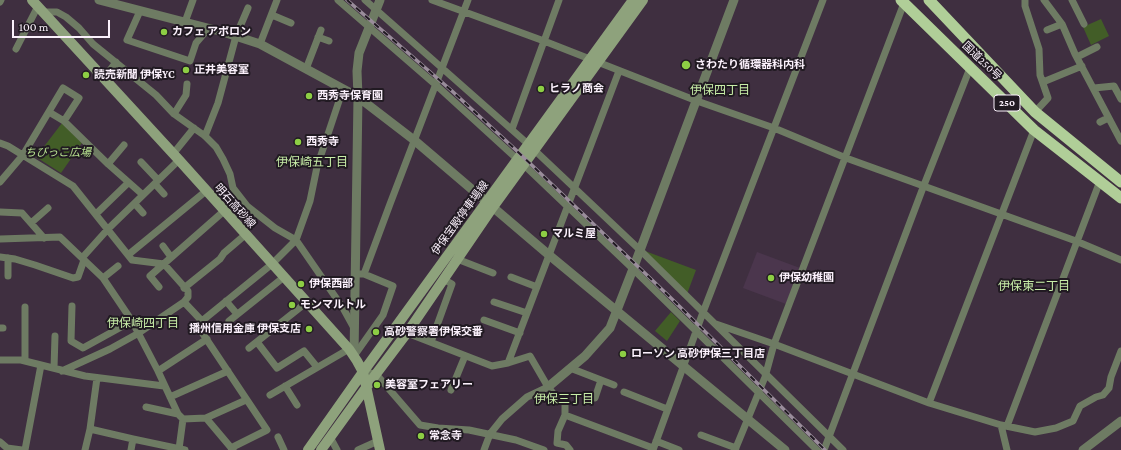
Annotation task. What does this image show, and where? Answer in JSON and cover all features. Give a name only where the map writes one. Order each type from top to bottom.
[{"type":"highway","name":"国道250号","points":[[929,0],[1035,112],[1121,182]]},
{"type":"highway","name":"国道250号","points":[[902,2],[1034,130],[1121,198]]},
{"type":"main road","name":"伊保宝殿停車場線","points":[[308,450],[362,372],[532,147],[594,60],[633,0]]},
{"type":"main road","name":"伊保宝殿停車場線","points":[[594,60],[643,0]]},
{"type":"main road","name":"明石高砂線","points":[[38,6],[245,235],[284,276],[351,353],[362,372],[379,446]]},
{"type":"main road","name":"伊保宝殿停車場線","points":[[321,450],[407,333],[457,259],[490,204]]},
{"type":"street","points":[[184,22],[193,0]]},
{"type":"street","points":[[260,44],[277,0]]},
{"type":"street","points":[[338,0],[370,26],[521,162],[633,269],[817,450]]},
{"type":"street","points":[[365,0],[532,147],[640,250],[712,323],[843,450]]},
{"type":"street","points":[[351,353],[360,274],[357,71],[359,55],[380,0]]},
{"type":"street","points":[[432,0],[594,60],[697,101],[774,128],[846,158],[1076,240],[1121,260]]},
{"type":"street","points":[[360,274],[436,85],[468,0]]},
{"type":"street","points":[[512,129],[560,0]]},
{"type":"street","points":[[484,450],[490,434],[502,419],[527,397],[548,387],[585,356],[610,328],[734,0]]},
{"type":"street","points":[[654,446],[696,331],[823,0]]},
{"type":"street","points":[[1025,0],[1025,6],[1039,49],[1040,75],[1048,98],[1035,112]]},
{"type":"street","points":[[1044,0],[1062,24],[1077,57],[1121,141]]},
{"type":"street","points":[[1072,0],[1084,24]]},
{"type":"street","points":[[103,1],[236,36],[260,44],[358,97],[414,140],[549,255],[785,450]]},
{"type":"street","points":[[701,435],[736,449],[747,418],[766,374],[774,344],[846,158],[902,2]]},
{"type":"street","points":[[16,49],[23,43],[38,6],[66,17],[94,44],[156,95],[174,114],[205,136],[216,147],[230,174],[233,188],[247,206],[275,228],[296,240],[343,308],[354,328]]},
{"type":"street","points":[[205,136],[218,103],[236,36],[248,8]]},
{"type":"street","points":[[140,11],[127,40],[190,61],[196,43],[208,29]]},
{"type":"street","points":[[272,15],[290,23]]},
{"type":"street","points":[[1047,30],[1062,24]]},
{"type":"street","points":[[306,69],[319,33],[329,40]]},
{"type":"street","points":[[1077,57],[1097,47]]},
{"type":"street","points":[[104,78],[116,62]]},
{"type":"street","points":[[1043,82],[1082,66]]},
{"type":"street","points":[[824,450],[970,68]]},
{"type":"street","points":[[508,363],[620,71]]},
{"type":"street","points":[[174,114],[186,95],[187,84]]},
{"type":"street","points":[[1094,88],[1114,86],[1121,99]]},
{"type":"street","points":[[0,182],[23,155],[63,88],[79,98],[64,121]]},
{"type":"street","points":[[206,418],[232,449],[267,430],[246,400],[226,366],[197,325],[201,320],[272,264],[296,240],[301,222],[310,201],[317,167],[343,89]]},
{"type":"street","points":[[49,112],[64,121],[128,183],[143,195]]},
{"type":"street","points":[[1100,122],[1108,118]]},
{"type":"street","points":[[8,276],[4,258],[37,265],[73,278],[78,277],[83,259],[108,229],[156,182],[176,157],[194,128]]},
{"type":"street","points":[[929,403],[1034,130]]},
{"type":"street","points":[[0,143],[8,146],[73,186],[132,260],[164,264],[188,291],[188,297],[184,302],[139,333],[110,349],[62,371]]},
{"type":"street","points":[[108,164],[124,145]]},
{"type":"street","points":[[141,162],[164,194]]},
{"type":"street","points":[[1007,450],[1004,426],[1100,181]]},
{"type":"street","points":[[96,214],[128,183]]},
{"type":"street","points":[[128,255],[206,191]]},
{"type":"street","points":[[135,204],[143,213]]},
{"type":"street","points":[[31,223],[48,208]]},
{"type":"street","points":[[159,286],[150,276],[224,211]]},
{"type":"street","points":[[0,212],[22,213],[44,238]]},
{"type":"street","points":[[184,288],[220,259],[224,253],[245,235]]},
{"type":"street","points":[[0,239],[60,237],[103,278],[139,333],[180,417],[182,449],[133,440],[90,429]]},
{"type":"street","points":[[163,246],[172,257]]},
{"type":"street","points":[[457,259],[493,273]]},
{"type":"street","points":[[103,278],[118,266]]},
{"type":"street","points":[[270,395],[317,367],[351,353],[383,315],[393,286],[360,274]]},
{"type":"street","points":[[229,321],[284,276]]},
{"type":"street","points":[[511,276],[537,287]]},
{"type":"street","points":[[431,342],[452,284],[443,279]]},
{"type":"street","points":[[226,301],[237,314]]},
{"type":"street","points":[[184,302],[201,320]]},
{"type":"street","points":[[250,348],[307,302]]},
{"type":"street","points":[[494,302],[527,313]]},
{"type":"street","points":[[72,306],[72,341],[83,348],[132,321]]},
{"type":"street","points":[[25,361],[26,307]]},
{"type":"street","points":[[489,319],[520,333]]},
{"type":"street","points":[[712,323],[774,344],[852,375],[929,403],[1004,426],[1035,432],[1056,428],[1073,421],[1080,406],[1096,397],[1104,395],[1109,388],[1121,351]]},
{"type":"street","points":[[407,333],[492,366],[530,356],[548,387],[556,397],[565,403],[565,415],[558,431],[556,443],[566,445],[570,450]]},
{"type":"street","points":[[54,368],[55,336]]},
{"type":"street","points":[[158,371],[207,339]]},
{"type":"street","points":[[257,342],[277,368],[304,351],[317,367]]},
{"type":"street","points":[[451,390],[465,356]]},
{"type":"street","points":[[0,360],[6,359],[25,361],[62,371],[98,378],[164,386]]},
{"type":"street","points":[[0,442],[7,448],[23,450],[41,365]]},
{"type":"street","points":[[570,368],[614,386]]},
{"type":"street","points":[[170,397],[228,371]]},
{"type":"street","points":[[362,372],[376,374],[420,425],[469,430],[490,434],[528,443],[544,450]]},
{"type":"street","points":[[85,450],[98,378]]},
{"type":"street","points":[[595,398],[601,380]]},
{"type":"street","points":[[285,386],[296,405]]},
{"type":"street","points":[[624,392],[667,409]]},
{"type":"street","points":[[146,407],[180,417],[206,418],[246,400]]},
{"type":"street","points":[[565,415],[654,446],[679,450]]},
{"type":"street","points":[[1083,450],[1121,421]]},
{"type":"street","points":[[278,436],[284,450]]},
{"type":"street","points":[[330,437],[337,450]]},
{"type":"street","points":[[131,450],[133,440]]},
{"type":"street","points":[[358,450],[379,446]]},
{"type":"shaded area","name":"伊保幼稚園","points":[[757,252],[800,268],[786,304],[743,288]]},
{"type":"green space","points":[[1101,19],[1109,36],[1091,45],[1083,27]]},
{"type":"green space","name":"ちびっこ広場","points":[[62,123],[82,143],[61,173],[36,157]]},
{"type":"green space","points":[[645,251],[696,270],[687,294]]},
{"type":"green space","points":[[671,312],[680,321],[667,341],[655,331]]},
{"type":"railway","points":[[347,0],[452,91],[517,151],[673,300],[825,450]]},
{"type":"place","name":"カフェ アポロン","points":[[164,32]]},
{"type":"place","name":"さわたり循環器科内科","points":[[686,65]]},
{"type":"place","name":"正井美容室","points":[[186,70]]},
{"type":"place","name":"読売新聞 伊保YC","points":[[86,75]]},
{"type":"place","name":"ヒラノ商会","points":[[541,89]]},
{"type":"place","name":"西秀寺保育園","points":[[309,96]]},
{"type":"place","name":"西秀寺","points":[[298,142]]},
{"type":"place","name":"マルミ屋","points":[[544,234]]},
{"type":"place","name":"伊保幼稚園","points":[[771,278]]},
{"type":"place","name":"伊保西部","points":[[301,284]]},
{"type":"place","name":"モンマルトル","points":[[292,305]]},
{"type":"place","name":"播州信用金庫 伊保支店","points":[[309,329]]},
{"type":"place","name":"高砂警察署伊保交番","points":[[376,332]]},
{"type":"place","name":"ローソン 高砂伊保三丁目店","points":[[623,354]]},
{"type":"place","name":"美容室フェアリー","points":[[377,385]]},
{"type":"place","name":"常念寺","points":[[421,436]]},
{"type":"district","name":"伊保四丁目","points":[[720,90]]},
{"type":"district","name":"伊保崎五丁目","points":[[312,162]]},
{"type":"district","name":"伊保東二丁目","points":[[1034,286]]},
{"type":"district","name":"伊保崎四丁目","points":[[143,323]]},
{"type":"district","name":"伊保三丁目","points":[[564,399]]}]
